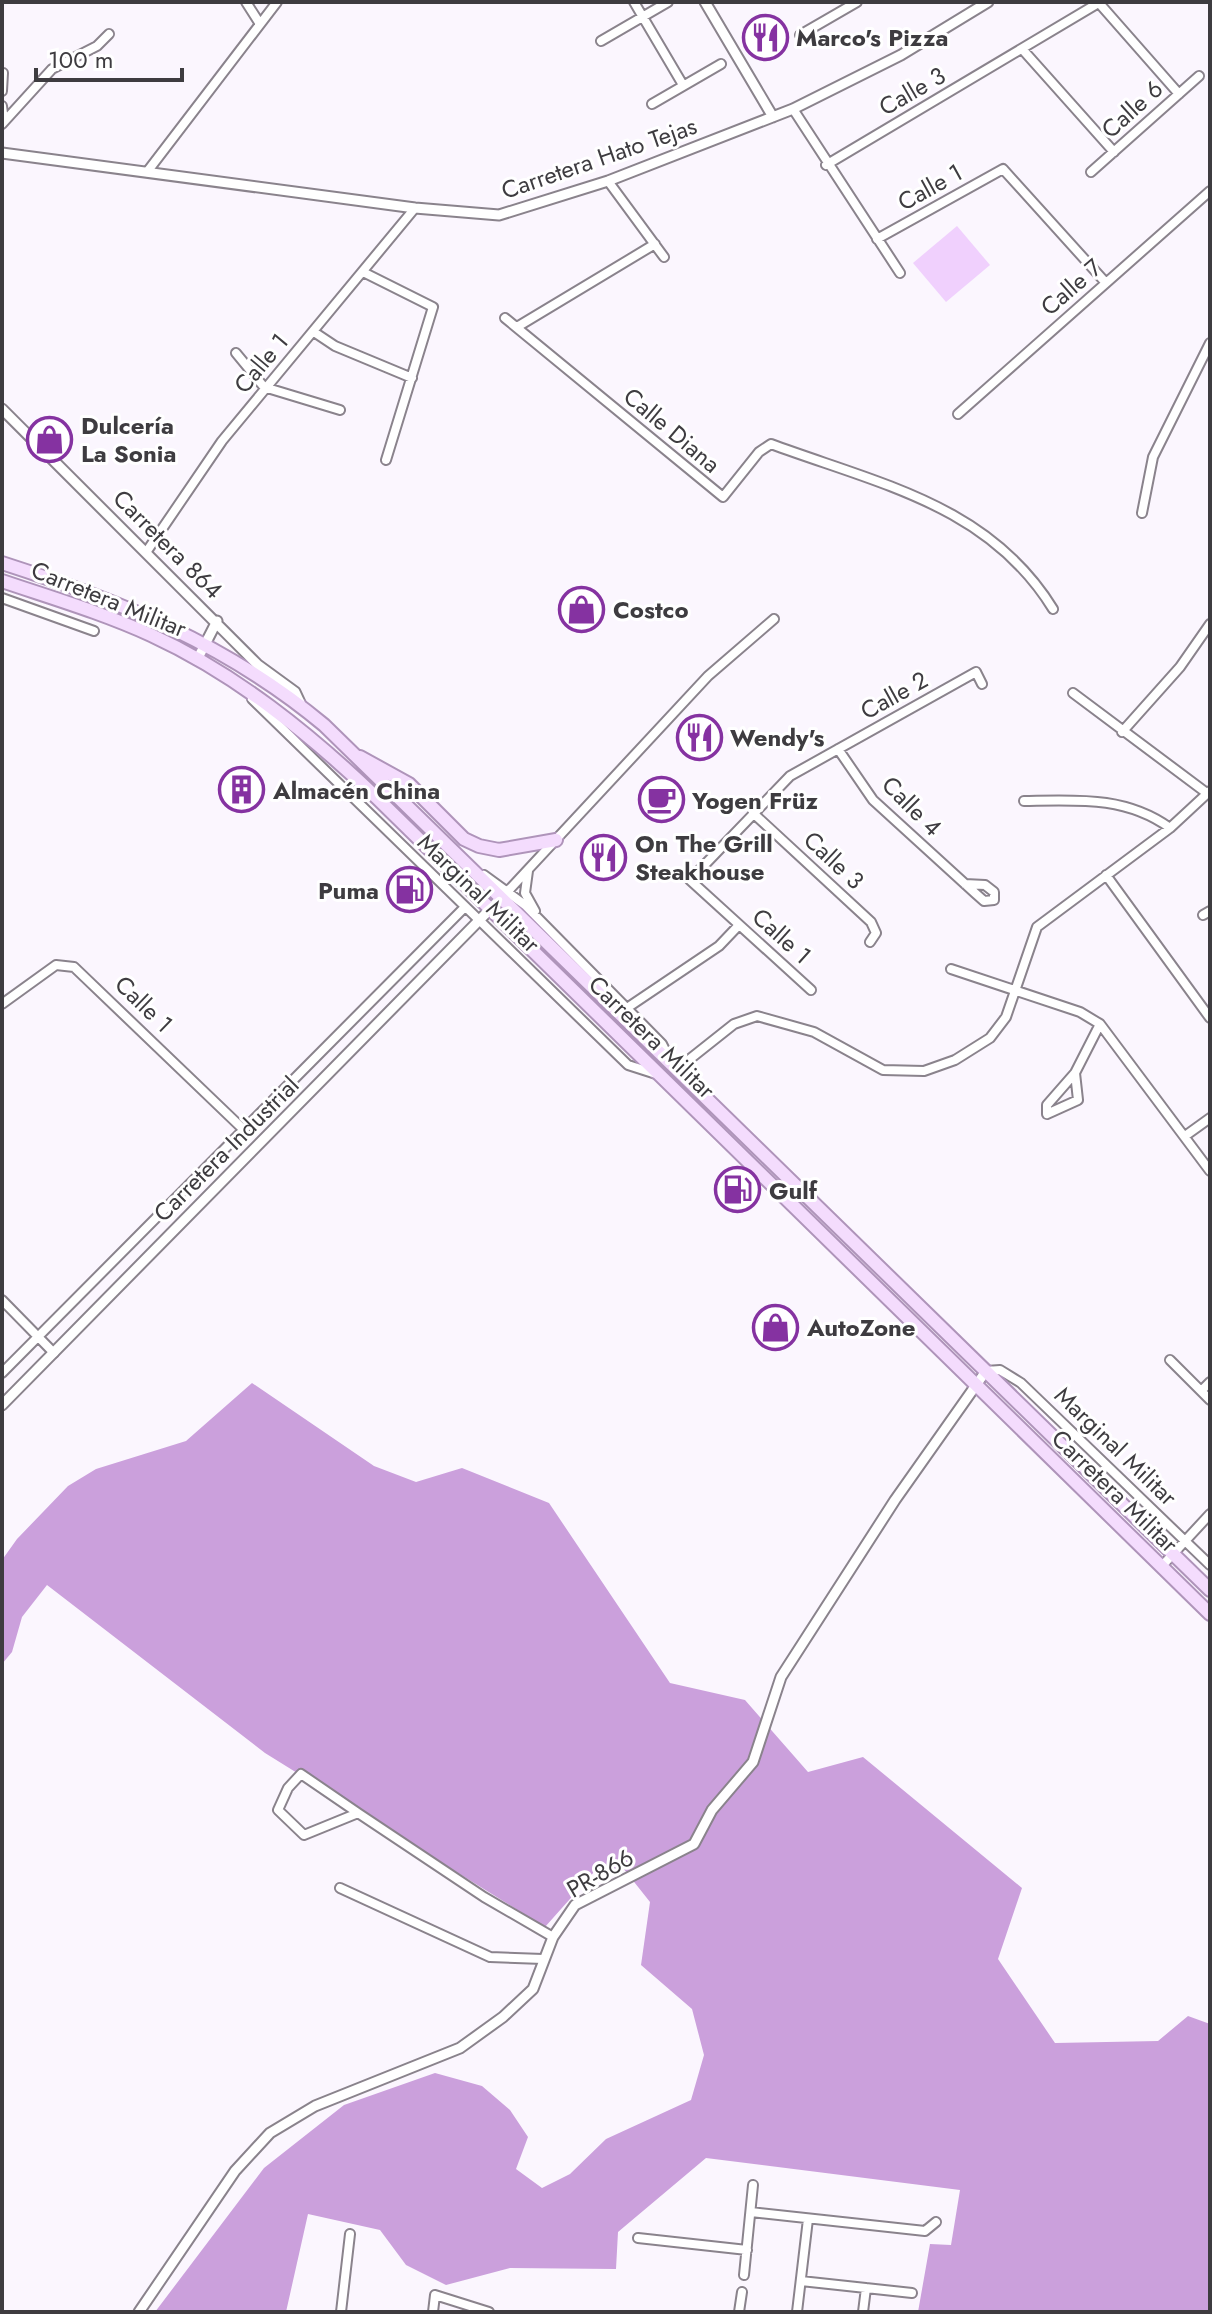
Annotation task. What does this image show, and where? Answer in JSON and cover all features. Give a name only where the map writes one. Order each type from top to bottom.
[{"type":"main road","name":"Carretera Militar","points":[[2,563],[123,604],[205,644],[303,709],[464,863],[505,894],[676,1072],[1210,1590]]},
{"type":"main road","name":"Carretera Militar","points":[[2,581],[152,635],[234,682],[341,763],[1210,1614]]},
{"type":"main road","points":[[353,754],[379,764],[409,784],[464,839],[479,846],[499,850],[556,840]]},
{"type":"street","points":[[246,2],[260,24]]},
{"type":"street","points":[[147,172],[277,2]]},
{"type":"street","points":[[634,2],[683,85]]},
{"type":"street","points":[[601,41],[668,2]]},
{"type":"street","points":[[705,2],[773,117]]},
{"type":"street","points":[[800,35],[857,2]]},
{"type":"street","name":"Carretera Hato Tejas","points":[[2,153],[415,208],[499,215],[608,181],[793,109],[901,55],[988,2]]},
{"type":"street","points":[[1099,2],[1179,94]]},
{"type":"street","name":"Calle 3","points":[[826,165],[1099,2]]},
{"type":"street","points":[[3,122],[52,69],[97,46],[109,34]]},
{"type":"street","points":[[1023,50],[1114,152]]},
{"type":"street","points":[[652,104],[721,64]]},
{"type":"street","points":[[2,91],[3,73]]},
{"type":"street","name":"Calle 6","points":[[1091,172],[1199,76]]},
{"type":"street","points":[[2,106],[3,122]]},
{"type":"street","points":[[793,109],[826,165],[900,273]]},
{"type":"street","name":"Calle 1","points":[[877,239],[1003,169],[1106,283]]},
{"type":"street","points":[[608,181],[664,257]]},
{"type":"street","name":"Calle 7","points":[[958,414],[1210,191]]},
{"type":"street","name":"Calle 1","points":[[147,551],[222,441],[415,208]]},
{"type":"street","points":[[505,318],[517,327],[655,244]]},
{"type":"street","points":[[363,272],[433,307],[386,460]]},
{"type":"street","name":"Calle Diana","points":[[517,327],[723,497],[759,452],[771,444],[946,508],[981,531],[1017,562],[1037,584],[1053,609]]},
{"type":"street","points":[[314,332],[335,346],[412,378]]},
{"type":"street","points":[[1142,513],[1153,457],[1210,343]]},
{"type":"street","points":[[236,353],[267,388],[340,410]]},
{"type":"street","name":"Carretera 864","points":[[2,409],[258,665],[295,692],[303,709]]},
{"type":"street","points":[[2,598],[94,631]]},
{"type":"street","points":[[41,612],[58,600]]},
{"type":"street","points":[[478,922],[708,676],[774,619]]},
{"type":"street","points":[[197,660],[217,621]]},
{"type":"street","points":[[1122,732],[1180,667],[1210,624]]},
{"type":"street","name":"Calle 2","points":[[690,880],[790,776],[976,672],[982,684]]},
{"type":"street","name":"Marginal Militar","points":[[234,682],[628,1065],[660,1075]]},
{"type":"street","points":[[676,1072],[734,1024],[757,1016],[814,1032],[883,1070],[924,1071],[955,1060],[990,1038],[1006,1017],[1037,927],[1170,828],[1209,793],[1073,693]]},
{"type":"street","name":"Calle 4","points":[[838,749],[873,800],[965,884]]},
{"type":"street","points":[[1024,801],[1103,800],[1150,813],[1170,828]]},
{"type":"street","name":"Calle 3","points":[[753,813],[871,922],[876,933],[870,942]]},
{"type":"street","points":[[529,869],[525,893],[539,919]]},
{"type":"street","points":[[1106,875],[1210,1018]]},
{"type":"street","name":"Calle 1","points":[[690,880],[811,990]]},
{"type":"street","name":"Marginal Militar","points":[[505,894],[539,919],[662,1044],[676,1072]]},
{"type":"street","points":[[2,1373],[464,908]]},
{"type":"street","name":"Carretera Industrial","points":[[2,1405],[478,922]]},
{"type":"street","points":[[627,1008],[719,946],[739,925]]},
{"type":"street","name":"Calle 1","points":[[2,1004],[56,965],[74,967],[244,1130]]},
{"type":"street","points":[[951,969],[1080,1012],[1100,1024],[1210,1171]]},
{"type":"street","points":[[1075,1073],[1078,1100],[1047,1114],[1047,1105],[1075,1073],[1100,1024]]},
{"type":"street","points":[[1185,1136],[1210,1118]]},
{"type":"street","points":[[2,1300],[54,1353]]},
{"type":"street","points":[[1170,1360],[1210,1400]]},
{"type":"street","name":"Marginal Militar","points":[[986,1371],[1000,1370],[1021,1383],[1210,1565]]},
{"type":"street","name":"PR-866","points":[[139,2312],[235,2171],[270,2133],[315,2106],[460,2048],[503,2017],[533,1989],[553,1937],[575,1905],[694,1844],[712,1810],[753,1762],[781,1677],[895,1500],[986,1371]]},
{"type":"street","points":[[1201,1391],[1210,1382]]},
{"type":"street","points":[[1161,1567],[1210,1514]]},
{"type":"street","points":[[358,1813],[304,1835],[278,1810],[288,1788],[301,1774],[484,1897],[553,1937]]},
{"type":"street","points":[[340,1888],[490,1957],[543,1959]]},
{"type":"street","points":[[744,2275],[753,2185]]},
{"type":"street","points":[[751,2212],[925,2231],[936,2222]]},
{"type":"street","points":[[797,2312],[808,2219]]},
{"type":"street","points":[[341,2312],[350,2234]]},
{"type":"street","points":[[638,2238],[747,2250]]},
{"type":"street","points":[[801,2281],[912,2293]]},
{"type":"street","points":[[863,2312],[866,2288]]},
{"type":"street","points":[[739,2312],[742,2292]]},
{"type":"street","points":[[433,2312],[435,2295],[489,2312]]},
{"type":"shaded area","points":[[957,226],[990,265],[946,302],[913,263]]},
{"type":"shaded area","points":[[252,1383],[374,1466],[416,1482],[462,1468],[549,1503],[670,1683],[745,1700],[808,1772],[863,1757],[1022,1888],[998,1959],[1055,2043],[1158,2041],[1188,2016],[1210,2024],[1210,2312],[918,2312],[930,2244],[951,2245],[960,2190],[706,2158],[618,2232],[616,2269],[510,2268],[446,2285],[406,2265],[380,2230],[308,2214],[286,2312],[155,2312],[264,2168],[344,2105],[435,2073],[482,2086],[510,2110],[528,2137],[516,2169],[542,2188],[570,2174],[606,2139],[691,2100],[704,2055],[692,2009],[641,1965],[650,1902],[623,1868],[594,1872],[545,1927],[265,1753],[47,1585],[22,1617],[12,1652],[2,1664],[2,1560],[17,1539],[68,1486],[96,1469],[186,1441]]},
{"type":"place","name":"Marco's Pizza","points":[[765,37]]},
{"type":"place","name":"Dulcería La Sonia","points":[[50,439]]},
{"type":"place","name":"Costco","points":[[582,609]]},
{"type":"place","name":"Wendy's","points":[[699,737]]},
{"type":"place","name":"Almacén China","points":[[242,790]]},
{"type":"place","name":"Yogen Früz","points":[[661,800]]},
{"type":"place","name":"On The Grill Steakhouse","points":[[604,857]]},
{"type":"place","name":"Puma","points":[[410,890]]},
{"type":"place","name":"Gulf","points":[[738,1190]]},
{"type":"place","name":"AutoZone","points":[[776,1327]]}]
